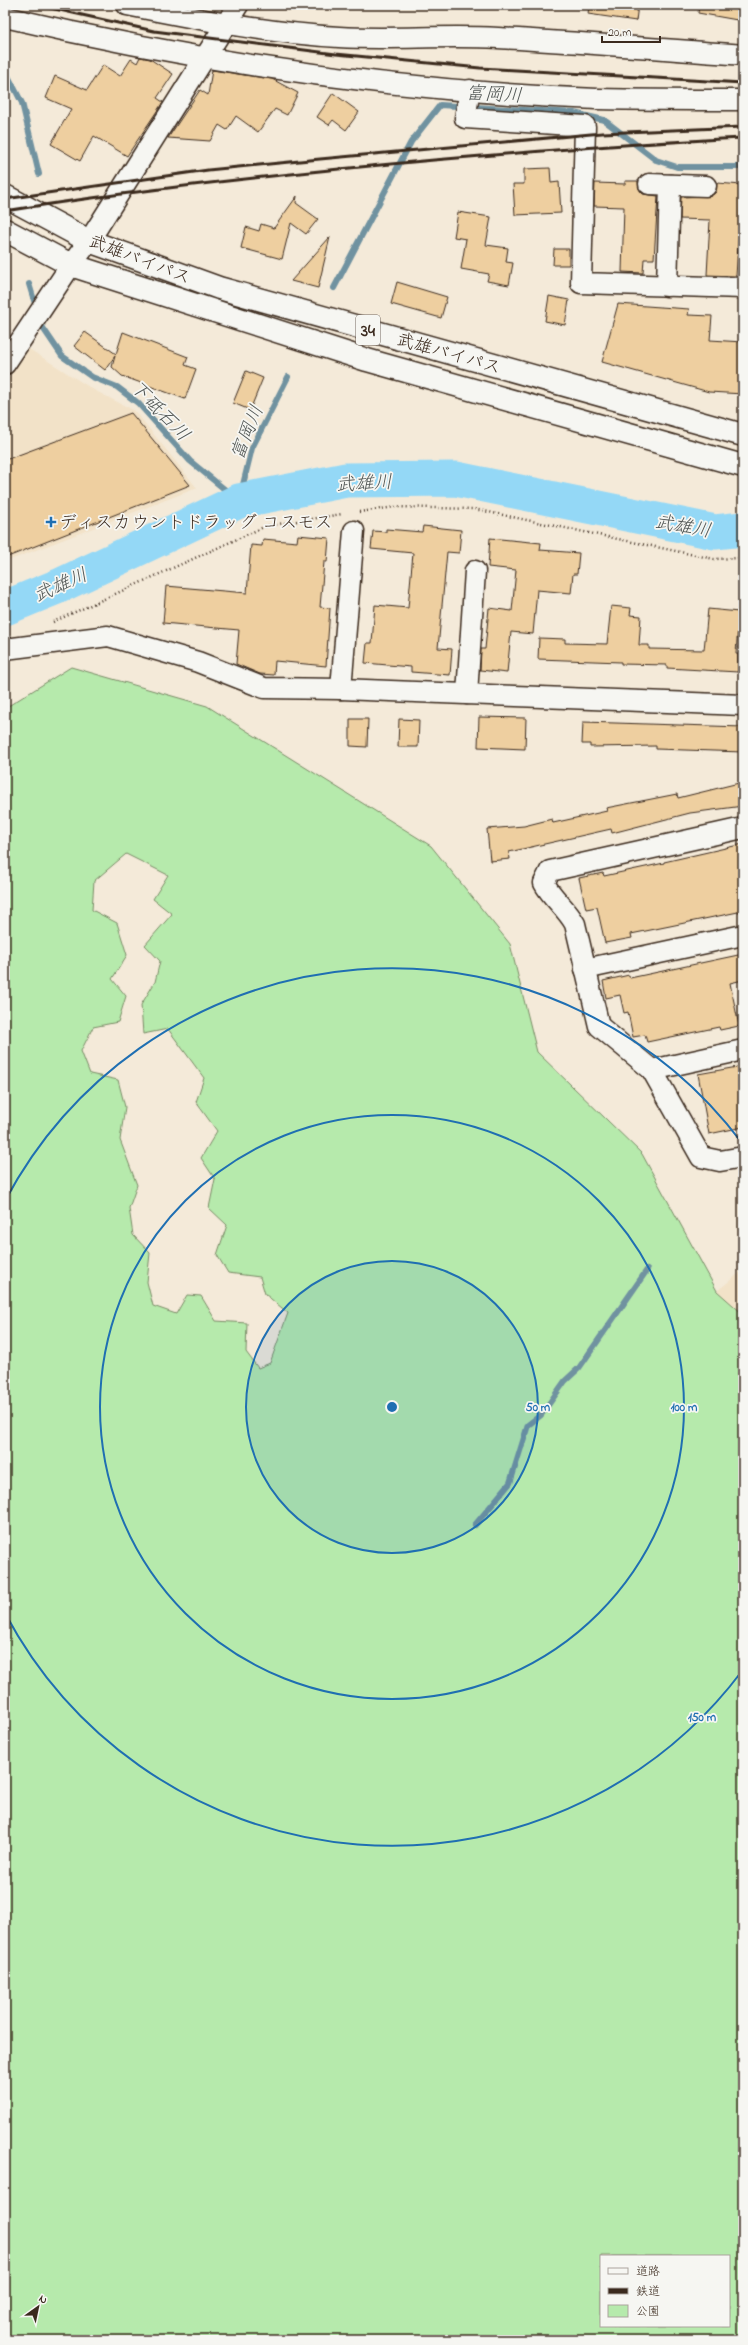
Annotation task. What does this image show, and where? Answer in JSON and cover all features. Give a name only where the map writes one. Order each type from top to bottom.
[{"type":"highway","name":"武雄バイパス","points":[[5,196],[89,242],[219,288],[743,435]]},
{"type":"highway","name":"武雄バイパス","points":[[5,230],[71,265],[367,360],[743,466]]},
{"type":"street","points":[[127,5],[227,25],[338,37],[381,39],[441,36],[497,38],[743,55]]},
{"type":"street","points":[[5,364],[71,265],[89,242],[227,25],[238,5]]},
{"type":"street","points":[[5,17],[68,32],[342,77],[470,90],[597,99],[743,100]]},
{"type":"street","points":[[470,90],[465,118],[585,126],[581,283],[743,288]]},
{"type":"street","points":[[649,184],[706,186]]},
{"type":"street","points":[[667,286],[670,185]]},
{"type":"street","points":[[341,689],[354,531]]},
{"type":"street","points":[[467,694],[475,571]]},
{"type":"street","points":[[5,649],[108,636],[198,662],[264,688],[341,689],[743,705]]},
{"type":"street","points":[[743,828],[550,871],[544,883],[549,893],[568,912],[575,924],[599,1026],[652,1070],[701,1157],[720,1162],[743,1157]]},
{"type":"street","points":[[585,969],[743,935]]},
{"type":"street","points":[[652,1070],[743,1050]]},
{"type":"shaded area","name":"ディスカウントドラッグ コスモス","points":[[29,349],[94,390],[135,411],[197,488],[10,560],[5,559],[5,384]]},
{"type":"shaded area","points":[[743,1270],[743,1314],[717,1291]]},
{"type":"green space","points":[[71,667],[207,706],[431,846],[510,944],[537,1052],[642,1154],[717,1291],[743,1314],[743,2340],[5,2340],[5,708]],"holes":[[[126,854],[168,875],[153,899],[172,914],[145,945],[160,961],[155,982],[141,1005],[143,1034],[168,1029],[204,1078],[196,1102],[217,1131],[201,1158],[215,1179],[209,1208],[227,1225],[217,1255],[228,1273],[260,1277],[265,1294],[288,1313],[270,1363],[258,1368],[246,1352],[247,1323],[216,1321],[201,1296],[187,1295],[176,1314],[153,1306],[147,1282],[150,1253],[133,1235],[129,1208],[137,1185],[120,1140],[125,1107],[118,1080],[90,1074],[81,1051],[93,1027],[118,1022],[126,996],[112,979],[127,955],[117,923],[92,910],[94,881]]]},
{"type":"building","points":[[589,5],[638,5],[636,21],[588,14]]},
{"type":"building","points":[[699,5],[743,5],[743,21],[698,13]]},
{"type":"building","points":[[140,57],[150,59],[173,74],[157,98],[163,102],[127,156],[94,136],[80,161],[51,144],[71,109],[46,98],[55,76],[87,90],[103,65],[120,76],[131,59],[137,63]]},
{"type":"building","points":[[212,70],[272,79],[298,93],[287,115],[275,109],[258,132],[236,116],[227,130],[219,125],[210,141],[168,138],[200,90],[208,95]]},
{"type":"building","points":[[333,93],[359,112],[346,130],[333,120],[329,125],[317,117]]},
{"type":"building","points":[[550,168],[551,183],[559,182],[561,213],[515,215],[513,184],[524,184],[524,169]]},
{"type":"building","points":[[625,181],[638,181],[639,189],[643,194],[658,196],[654,259],[644,259],[643,273],[622,272],[624,207],[594,206],[595,183],[625,184]]},
{"type":"building","points":[[717,183],[742,185],[736,276],[707,275],[710,220],[680,219],[681,197],[711,196],[716,192]]},
{"type":"building","points":[[297,196],[296,203],[318,219],[306,234],[291,223],[282,259],[241,248],[246,227],[259,231],[261,224],[274,228]]},
{"type":"building","points":[[458,212],[491,217],[486,245],[508,248],[506,262],[513,263],[509,285],[487,281],[489,274],[461,269],[466,239],[454,237]]},
{"type":"building","points":[[330,237],[318,288],[291,281]]},
{"type":"building","points":[[554,249],[569,249],[569,265],[553,265]]},
{"type":"building","points":[[397,282],[447,297],[441,318],[391,304]]},
{"type":"building","points":[[549,296],[569,300],[565,325],[545,321]]},
{"type":"building","points":[[618,304],[689,309],[688,315],[712,316],[710,340],[743,342],[743,394],[709,392],[602,362]]},
{"type":"building","points":[[85,332],[116,354],[123,332],[188,357],[185,365],[196,369],[185,399],[122,376],[112,367],[115,356],[105,370],[74,346]]},
{"type":"building","points":[[246,371],[263,378],[250,410],[233,403]]},
{"type":"building","name":"ディスカウントドラッグ コスモス","points":[[131,413],[190,485],[5,558],[5,460]]},
{"type":"building","points":[[423,526],[461,530],[459,553],[447,552],[438,648],[452,649],[450,675],[411,672],[411,667],[365,663],[367,643],[372,643],[375,605],[408,608],[413,553],[371,549],[373,531],[386,532],[386,529],[422,532]]},
{"type":"building","points":[[298,535],[329,538],[327,562],[324,562],[320,607],[330,608],[326,666],[275,661],[274,675],[260,674],[236,664],[239,630],[163,623],[166,586],[247,593],[251,545],[262,546],[263,539],[297,542]]},
{"type":"building","points":[[490,538],[541,543],[540,550],[579,553],[577,574],[573,574],[571,593],[537,590],[533,634],[511,632],[507,673],[480,670],[481,649],[485,649],[489,608],[512,611],[516,570],[488,567]]},
{"type":"building","points":[[611,606],[631,608],[630,615],[641,616],[639,645],[649,645],[649,649],[704,650],[708,609],[739,612],[736,654],[738,654],[738,672],[667,668],[667,665],[621,664],[621,662],[538,659],[539,638],[565,639],[565,643],[607,644]]},
{"type":"building","points":[[479,717],[526,718],[525,749],[478,747]]},
{"type":"building","points":[[350,719],[368,719],[367,747],[350,746]]},
{"type":"building","points":[[399,719],[419,720],[418,747],[398,747]]},
{"type":"building","points":[[583,722],[743,727],[743,752],[656,749],[656,746],[590,747],[590,744],[582,744]]},
{"type":"building","points":[[743,782],[743,806],[690,813],[612,833],[611,829],[509,852],[510,859],[490,861],[487,829],[524,826],[552,819],[553,823],[607,811],[606,808],[677,794],[678,798]]},
{"type":"building","points":[[743,844],[743,911],[631,934],[632,938],[605,943],[597,907],[586,909],[579,878],[603,873],[604,876]]},
{"type":"building","points":[[743,954],[743,980],[730,983],[739,1026],[720,1030],[719,1027],[647,1042],[645,1035],[633,1037],[628,1012],[624,1013],[620,995],[606,998],[603,981],[629,975],[630,978]]},
{"type":"building","points":[[743,1066],[743,1127],[709,1134],[698,1074]]},
{"type":"waterway","name":"下砥石川","points":[[5,70],[22,103],[39,174]]},
{"type":"waterway","name":"富岡川","points":[[334,288],[411,142],[440,105],[574,113],[604,120],[656,160],[677,167],[743,167]]},
{"type":"waterway","name":"下砥石川","points":[[29,284],[37,310]]},
{"type":"waterway","name":"下砥石川","points":[[40,318],[43,328],[62,356],[92,377],[117,387],[138,403],[190,461],[239,501],[252,448],[288,377]]},
{"type":"waterway","name":"武雄川","points":[[5,608],[59,586],[239,501],[346,480],[456,479],[715,532],[743,529]]},
{"type":"waterway","points":[[475,1525],[510,1483],[528,1425],[541,1415],[565,1381],[579,1368],[647,1270]]},
{"type":"railway","points":[[37,5],[154,31],[336,54],[480,68],[743,83]]},
{"type":"railway","points":[[5,199],[208,170],[320,159],[602,133],[743,127]]},
{"type":"railway","points":[[5,211],[165,188],[327,170],[550,150],[743,138]]},
{"type":"place","name":"ディスカウントドラッグ コスモス","points":[[51,522]]}]
